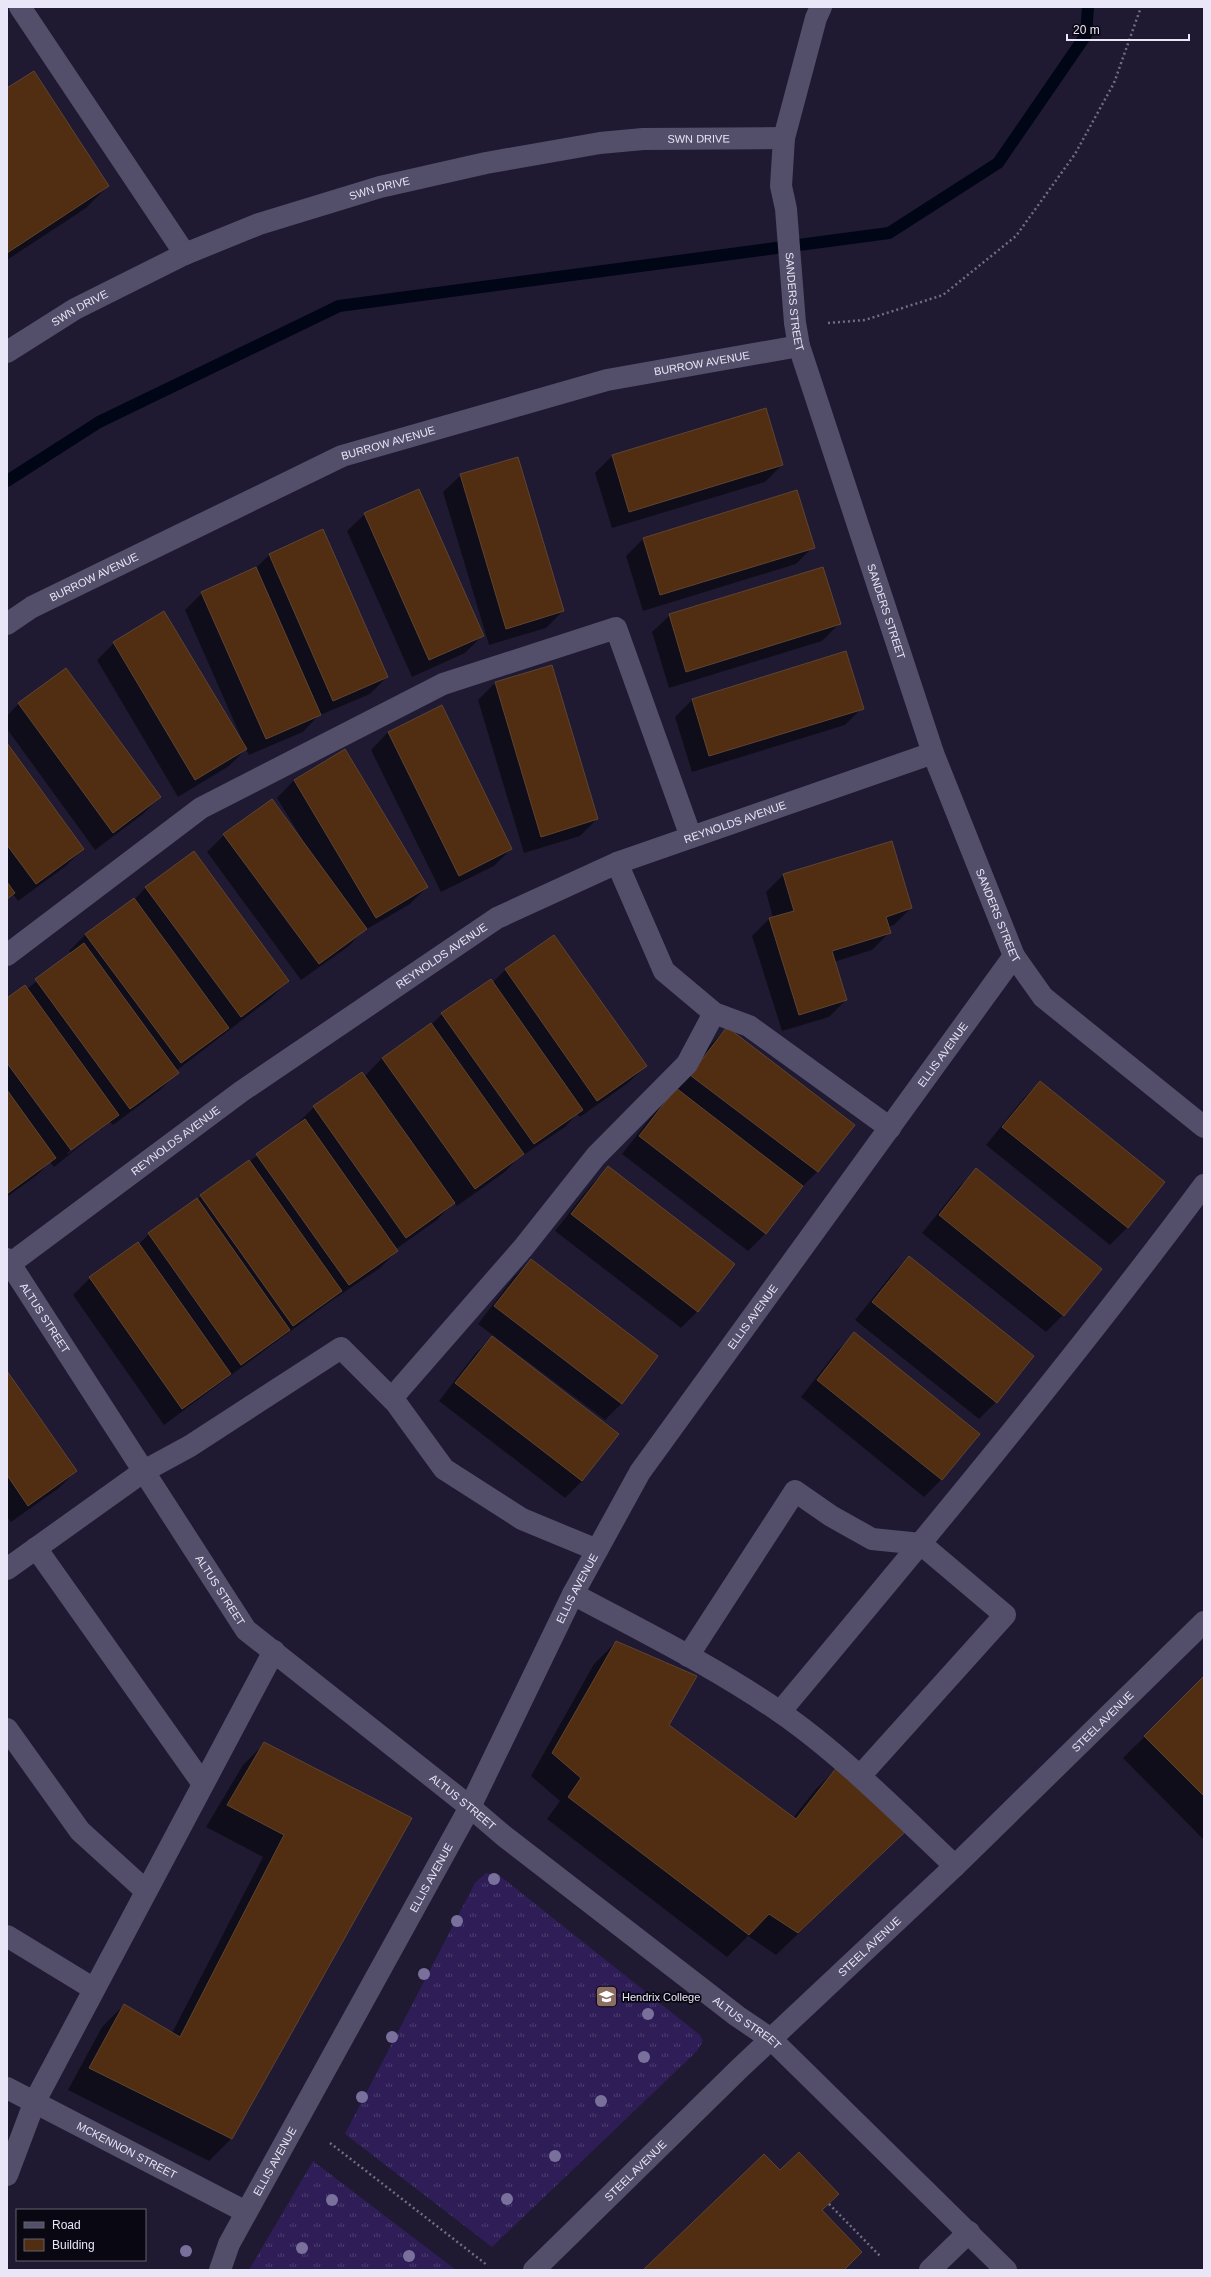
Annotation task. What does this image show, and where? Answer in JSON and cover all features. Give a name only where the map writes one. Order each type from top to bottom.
[{"type":"street","points":[[20,7],[185,254]]},
{"type":"street","name":"SANDERS STREET","points":[[821,7],[816,18],[784,138],[781,186],[786,209],[795,323],[800,346],[933,753],[1014,956],[1042,997],[1204,1127]]},
{"type":"street","name":"SWN DRIVE","points":[[7,352],[75,309],[185,254],[259,224],[380,186],[486,163],[529,157],[564,149],[643,139],[784,138]]},
{"type":"street","name":"BURROW AVENUE","points":[[7,624],[32,607],[342,456],[607,380],[800,346]]},
{"type":"street","points":[[7,955],[201,808],[443,684],[616,628],[691,837]]},
{"type":"street","name":"REYNOLDS AVENUE","points":[[8,1263],[242,1092],[497,918],[617,863],[933,753]]},
{"type":"street","points":[[617,863],[664,970],[714,1013],[749,1026],[890,1128]]},
{"type":"street","name":"ELLIS AVENUE","points":[[220,2270],[229,2244],[246,2212],[470,1807],[573,1594],[640,1472],[1014,956]]},
{"type":"street","points":[[392,1398],[523,1248],[596,1156],[687,1064],[714,1013]]},
{"type":"street","points":[[780,1712],[921,1544],[1132,1282],[1204,1185]]},
{"type":"street","name":"ALTUS STREET","points":[[8,1263],[246,1630],[470,1807],[510,1841],[737,2016],[771,2039],[1006,2270]]},
{"type":"street","points":[[7,1568],[144,1471],[190,1446],[341,1348],[392,1398],[444,1469],[522,1519],[597,1550]]},
{"type":"street","points":[[688,1656],[795,1491],[831,1516],[872,1539],[921,1544],[1005,1615],[860,1776]]},
{"type":"street","points":[[36,1548],[203,1784]]},
{"type":"street","points":[[573,1594],[688,1656],[780,1712],[860,1776],[954,1866]]},
{"type":"street","name":"STEEL AVENUE","points":[[534,2270],[771,2039],[954,1866],[1204,1622]]},
{"type":"street","points":[[7,2175],[35,2101],[274,1651]]},
{"type":"street","points":[[7,1729],[80,1831],[146,1891]]},
{"type":"street","points":[[7,1936],[94,1989]]},
{"type":"street","name":"MCKENNON STREET","points":[[7,2088],[35,2101],[246,2212]]},
{"type":"street","points":[[930,2270],[969,2232]]},
{"type":"path","points":[[795,323],[865,320],[943,295],[1016,236],[1079,148],[1114,83],[1141,7]]},
{"type":"path","points":[[330,2143],[487,2265]]},
{"type":"path","points":[[828,2204],[881,2257]]},
{"type":"green space","points":[[486,1873],[499,1875],[700,2035],[703,2041],[697,2051],[492,2247],[345,2134],[475,1883]]},
{"type":"green space","points":[[313,2161],[456,2270],[249,2270]]},
{"type":"building","points":[[34,71],[109,186],[7,253],[7,88]]},
{"type":"building","points":[[766,408],[783,465],[629,512],[612,455]]},
{"type":"building","points":[[518,457],[564,611],[506,629],[460,474]]},
{"type":"building","points":[[419,489],[484,636],[429,660],[364,513]]},
{"type":"building","points":[[797,490],[815,548],[660,595],[643,538]]},
{"type":"building","points":[[323,529],[388,677],[333,701],[269,554]]},
{"type":"building","points":[[256,567],[321,715],[266,739],[201,592]]},
{"type":"building","points":[[823,567],[841,624],[686,672],[669,614]]},
{"type":"building","points":[[164,611],[247,749],[195,780],[113,642]]},
{"type":"building","points":[[846,651],[864,709],[709,756],[692,699]]},
{"type":"building","points":[[552,665],[598,819],[541,837],[495,682]]},
{"type":"building","points":[[66,668],[161,797],[113,833],[18,703]]},
{"type":"building","points":[[442,705],[512,849],[459,876],[388,732]]},
{"type":"building","points":[[7,743],[84,849],[36,884],[7,845]]},
{"type":"building","points":[[345,749],[428,887],[376,918],[294,780]]},
{"type":"building","points":[[272,799],[367,929],[319,964],[223,834]]},
{"type":"building","points":[[892,841],[912,908],[886,917],[891,933],[832,951],[847,1000],[799,1015],[769,918],[794,911],[783,874]]},
{"type":"building","points":[[194,851],[289,981],[241,1017],[145,887]]},
{"type":"building","points":[[7,882],[15,893],[7,899]]},
{"type":"building","points":[[134,898],[229,1028],[181,1063],[85,934]]},
{"type":"building","points":[[554,935],[647,1066],[597,1101],[505,969]]},
{"type":"building","points":[[84,943],[179,1073],[130,1109],[35,979]]},
{"type":"building","points":[[491,979],[583,1110],[534,1144],[441,1013]]},
{"type":"building","points":[[25,985],[119,1115],[71,1150],[7,1063],[7,998]]},
{"type":"building","points":[[431,1023],[524,1154],[475,1189],[382,1058]]},
{"type":"building","points":[[727,1027],[855,1125],[818,1172],[690,1075]]},
{"type":"building","points":[[362,1072],[455,1203],[406,1238],[313,1106]]},
{"type":"building","points":[[1040,1081],[1165,1182],[1128,1228],[1002,1127]]},
{"type":"building","points":[[676,1088],[803,1186],[766,1234],[639,1136]]},
{"type":"building","points":[[7,1090],[56,1158],[8,1193],[7,1193]]},
{"type":"building","points":[[305,1119],[398,1251],[349,1285],[256,1154]]},
{"type":"building","points":[[249,1160],[342,1291],[293,1326],[200,1195]]},
{"type":"building","points":[[608,1166],[735,1264],[698,1312],[571,1214]]},
{"type":"building","points":[[976,1168],[1102,1269],[1064,1316],[939,1215]]},
{"type":"building","points":[[197,1198],[290,1330],[241,1365],[148,1233]]},
{"type":"building","points":[[138,1242],[231,1374],[182,1409],[89,1277]]},
{"type":"building","points":[[909,1256],[1034,1356],[997,1403],[872,1302]]},
{"type":"building","points":[[531,1259],[658,1356],[622,1404],[494,1306]]},
{"type":"building","points":[[854,1332],[980,1434],[942,1480],[817,1380]]},
{"type":"building","points":[[492,1336],[619,1434],[582,1481],[455,1383]]},
{"type":"building","points":[[7,1371],[77,1471],[28,1506],[7,1475]]},
{"type":"building","points":[[616,1641],[697,1676],[669,1725],[796,1819],[837,1767],[906,1831],[798,1933],[769,1914],[749,1935],[568,1797],[581,1778],[552,1753]]},
{"type":"building","points":[[1204,1676],[1204,1796],[1144,1736]]},
{"type":"building","points":[[264,1742],[412,1818],[232,2139],[89,2068],[124,2004],[180,2037],[284,1835],[227,1805]]},
{"type":"building","points":[[799,2152],[839,2194],[822,2210],[862,2252],[844,2270],[643,2270],[764,2154],[780,2170]]},
{"type":"waterway","points":[[7,481],[99,422],[339,306],[889,233],[998,163],[1086,35],[1088,7]]},
{"type":"place","name":"Hendrix College","points":[[606,1997]]}]
